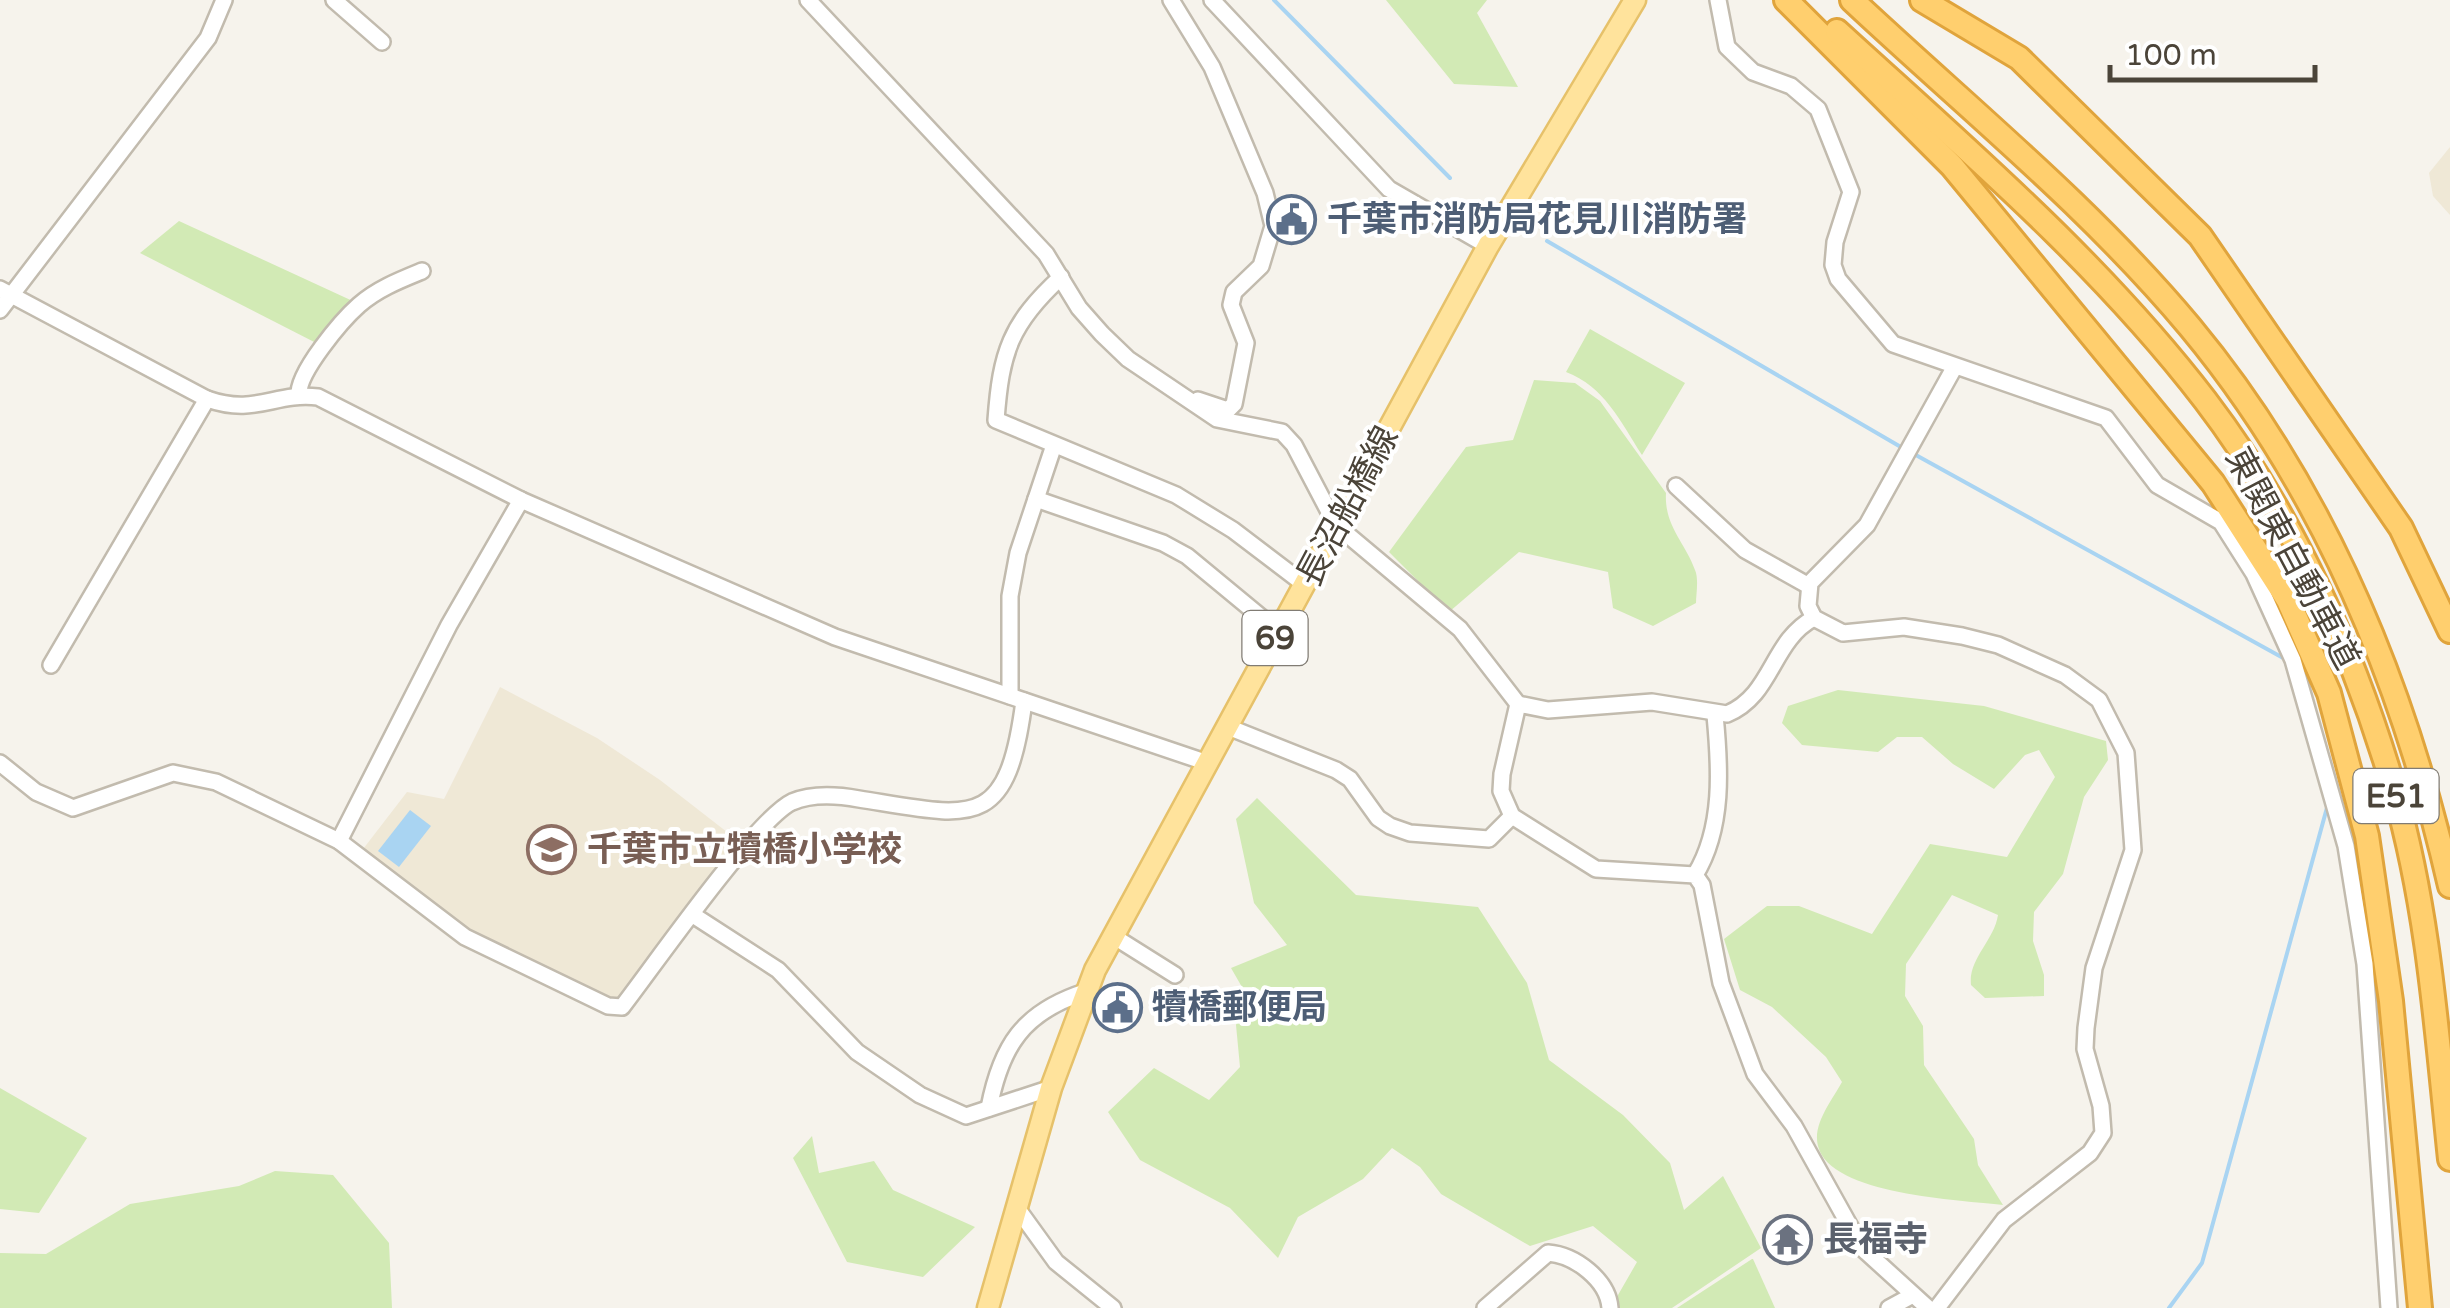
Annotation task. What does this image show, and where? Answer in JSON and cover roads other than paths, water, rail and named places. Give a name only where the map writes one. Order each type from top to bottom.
[{"type":"highway","points":[[1786,0],[1952,166],[2212,483],[2288,600],[2329,693],[2367,836],[2391,1001],[2420,1308]]},
{"type":"highway","name":"東関東自動車道","points":[[1803,0],[2069,247],[2162,346],[2237,447],[2288,531],[2331,617],[2370,713],[2396,795],[2432,978],[2450,1159]]},
{"type":"highway","name":"東関東自動車道","points":[[1852,0],[1986,118],[2095,224],[2189,326],[2234,383],[2275,446],[2360,604],[2407,728],[2450,886]]},
{"type":"highway","points":[[1922,0],[2019,58],[2200,236],[2400,528],[2450,630]]},
{"type":"main road","name":"長沼船橋線","points":[[988,1308],[1051,1088],[1085,992],[1488,246],[1635,0]]},
{"type":"street","points":[[0,310],[6,292],[208,38],[224,0]]},
{"type":"street","points":[[334,0],[382,42]]},
{"type":"street","points":[[808,0],[1034,240],[1079,308],[1102,334],[1128,358],[1217,418],[1282,432],[1294,445],[1336,525],[1460,629],[1518,704],[1548,710],[1652,702],[1715,715],[1739,709],[1750,700],[1788,635],[1814,618]]},
{"type":"street","points":[[1171,0],[1212,67],[1265,192],[1273,226],[1261,266],[1234,292],[1232,305],[1246,343],[1234,404],[1228,410],[1178,393]]},
{"type":"street","points":[[1212,0],[1389,189],[1488,246]]},
{"type":"street","points":[[1718,0],[1728,47],[1753,72],[1791,86],[1810,100],[1825,126],[1851,192],[1835,242],[1833,266],[1838,279],[1894,344],[2106,418],[2157,485],[2222,522],[2266,600],[2293,660],[2346,846],[2365,964],[2390,1308]]},
{"type":"street","points":[[299,395],[300,378],[351,313],[392,283],[422,271]]},
{"type":"street","points":[[1061,277],[1030,308],[1006,346],[1000,364],[996,420],[1176,495],[1234,530],[1304,584]]},
{"type":"street","points":[[6,292],[206,399],[254,408],[299,395],[318,397],[521,500],[835,636],[1208,763]]},
{"type":"street","points":[[1937,1308],[2004,1220],[2090,1153],[2102,1134],[2104,1121],[2086,1049],[2086,1028],[2094,968],[2133,850],[2126,754],[2099,700],[2066,674],[1962,636],[1904,628],[1843,633],[1814,618],[1808,606],[1809,586],[1867,525],[1954,368]]},
{"type":"street","points":[[51,664],[206,399]]},
{"type":"street","points":[[0,763],[36,792],[73,808],[173,773],[192,774],[300,818],[338,841],[464,937],[590,997],[622,1006],[742,851],[787,804],[844,796],[949,814],[982,807],[998,795],[1010,773],[1017,698],[1010,596],[1054,444]]},
{"type":"street","points":[[1676,486],[1745,550],[1809,586]]},
{"type":"street","points":[[338,841],[449,626],[521,500]]},
{"type":"street","points":[[1036,500],[1163,543],[1187,556],[1279,632]]},
{"type":"street","points":[[1518,704],[1501,791],[1512,816],[1596,869],[1696,874]]},
{"type":"street","points":[[1696,874],[1703,862],[1721,784],[1715,715]]},
{"type":"street","points":[[1228,726],[1336,770],[1360,790],[1378,818],[1410,833],[1489,839],[1512,816]]},
{"type":"street","points":[[1696,874],[1702,886],[1721,983],[1755,1074],[1794,1126],[1862,1248],[1928,1308]]},
{"type":"street","points":[[693,915],[778,970],[857,1052],[920,1095],[966,1116],[1051,1088]]},
{"type":"street","points":[[1114,936],[1175,975]]},
{"type":"street","points":[[990,1108],[996,1076],[1012,1039],[1049,1003],[1085,992]]},
{"type":"street","points":[[1016,1208],[1056,1262],[1113,1308]]},
{"type":"street","points":[[1485,1308],[1548,1253],[1571,1257],[1606,1289],[1610,1308]]},
{"type":"street","points":[[1889,1308],[1913,1295]]},
{"type":"water","points":[[410,810],[431,826],[399,867],[378,851]]},
{"type":"waterway","points":[[1274,0],[1450,178]]},
{"type":"waterway","points":[[1547,241],[1906,450]]},
{"type":"waterway","points":[[1914,454],[2285,659],[2291,680]]},
{"type":"waterway","points":[[2169,1308],[2202,1263],[2328,804]]},
{"type":"place","name":"千葉市消防局花見川消防署","points":[[1292,219]]},
{"type":"place","name":"千葉市立犢橋小学校","points":[[552,849]]},
{"type":"place","name":"犢橋郵便局","points":[[1117,1007]]},
{"type":"place","name":"長福寺","points":[[1788,1239]]}]
